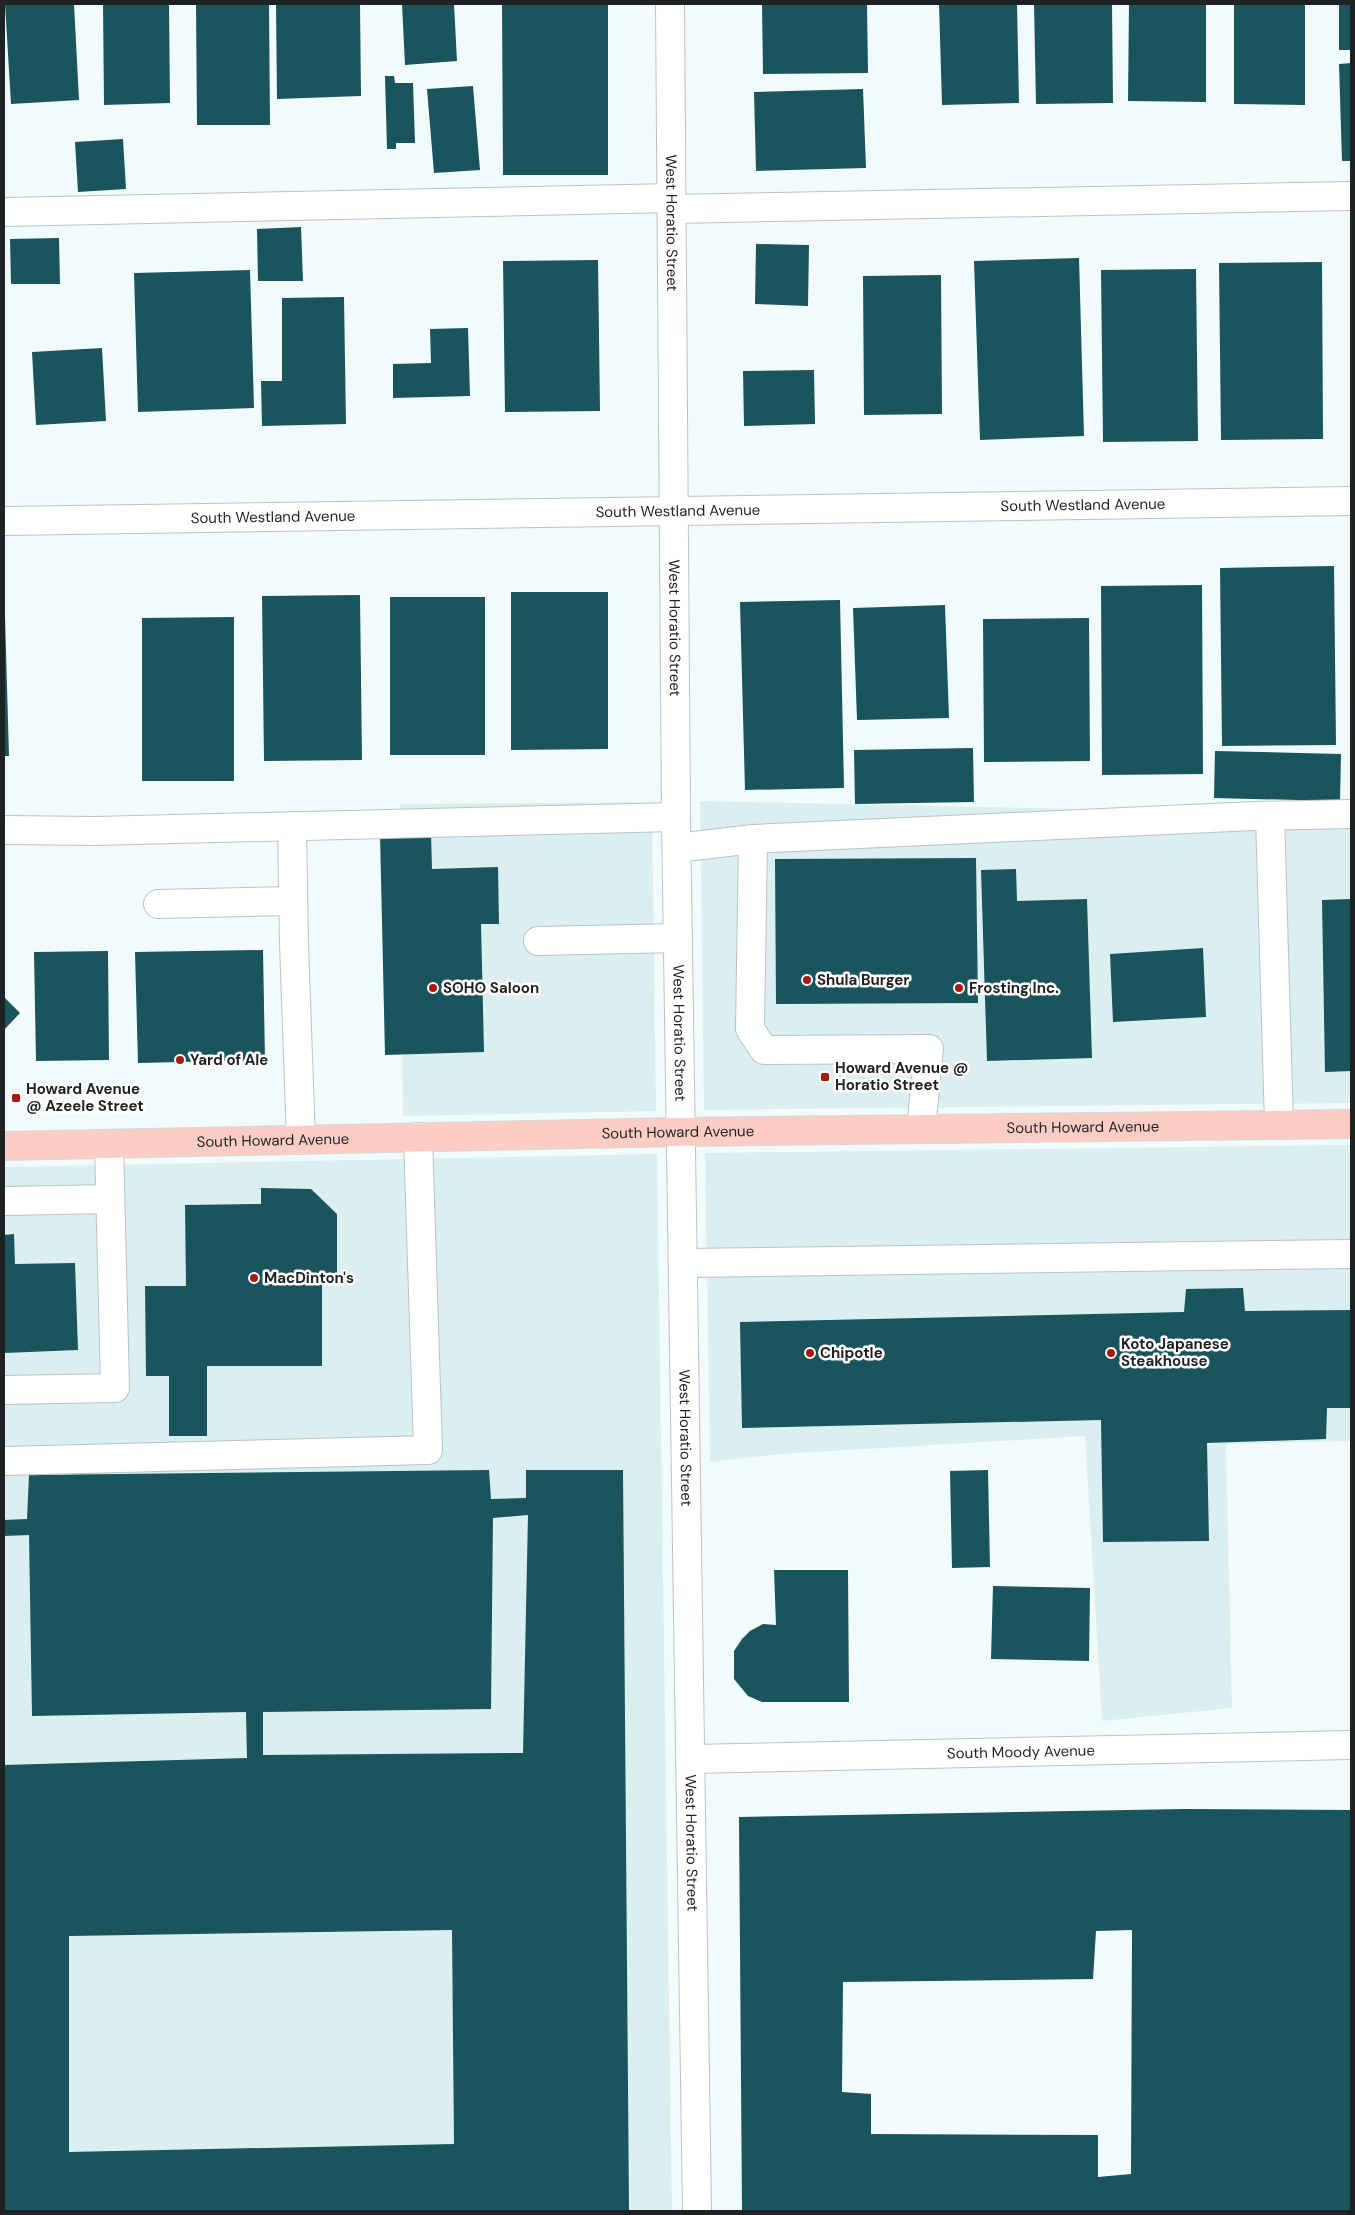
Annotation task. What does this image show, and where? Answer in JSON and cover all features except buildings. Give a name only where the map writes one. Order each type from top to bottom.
[{"type":"main road","name":"South Howard Avenue","points":[[4,1146],[680,1132],[1351,1124]]},
{"type":"street","name":"West Horatio Street","points":[[670,4],[676,817],[678,848],[680,1132],[691,1759],[696,2211]]},
{"type":"street","points":[[4,212],[1351,196]]},
{"type":"street","name":"South Westland Avenue","points":[[4,521],[1351,502]]},
{"type":"street","points":[[678,848],[753,839],[1351,814]]},
{"type":"street","points":[[1270,816],[1279,1124]]},
{"type":"street","points":[[4,830],[95,831],[676,817]]},
{"type":"street","points":[[292,826],[301,1140]]},
{"type":"street","points":[[753,839],[750,1029],[764,1050],[929,1049],[921,1129]]},
{"type":"street","points":[[158,904],[293,901]]},
{"type":"street","points":[[538,940],[678,938]]},
{"type":"street","points":[[4,1461],[428,1450],[418,1137]]},
{"type":"street","points":[[4,1390],[115,1388],[110,1144]]},
{"type":"street","points":[[4,1201],[110,1199]]},
{"type":"street","points":[[683,1263],[1351,1254]]},
{"type":"street","name":"South Moody Avenue","points":[[691,1759],[1351,1745]]},
{"type":"shaded area","points":[[700,801],[1351,815],[1351,1103],[704,1110]]},
{"type":"shaded area","points":[[652,802],[656,1111],[403,1116],[400,804]]},
{"type":"shaded area","points":[[1351,1145],[1351,1441],[1226,1444],[1232,1708],[1102,1721],[1085,1436],[780,1454],[710,1462],[705,1153]]},
{"type":"shaded area","points":[[657,1154],[672,2211],[4,2211],[4,1167]]},
{"type":"place","name":"Shula Burger","points":[[807,980]]},
{"type":"place","name":"SOHO Saloon","points":[[433,988]]},
{"type":"place","name":"Frosting Inc.","points":[[959,988]]},
{"type":"place","name":"Yard of Ale","points":[[180,1060]]},
{"type":"place","name":"Howard Avenue @ Horatio Street","points":[[825,1077]]},
{"type":"place","name":"Howard Avenue @ Azeele Street","points":[[16,1098]]},
{"type":"place","name":"MacDinton's","points":[[254,1278]]},
{"type":"place","name":"Chipotle","points":[[810,1353]]},
{"type":"place","name":"Koto Japanese Steakhouse","points":[[1111,1353]]}]
